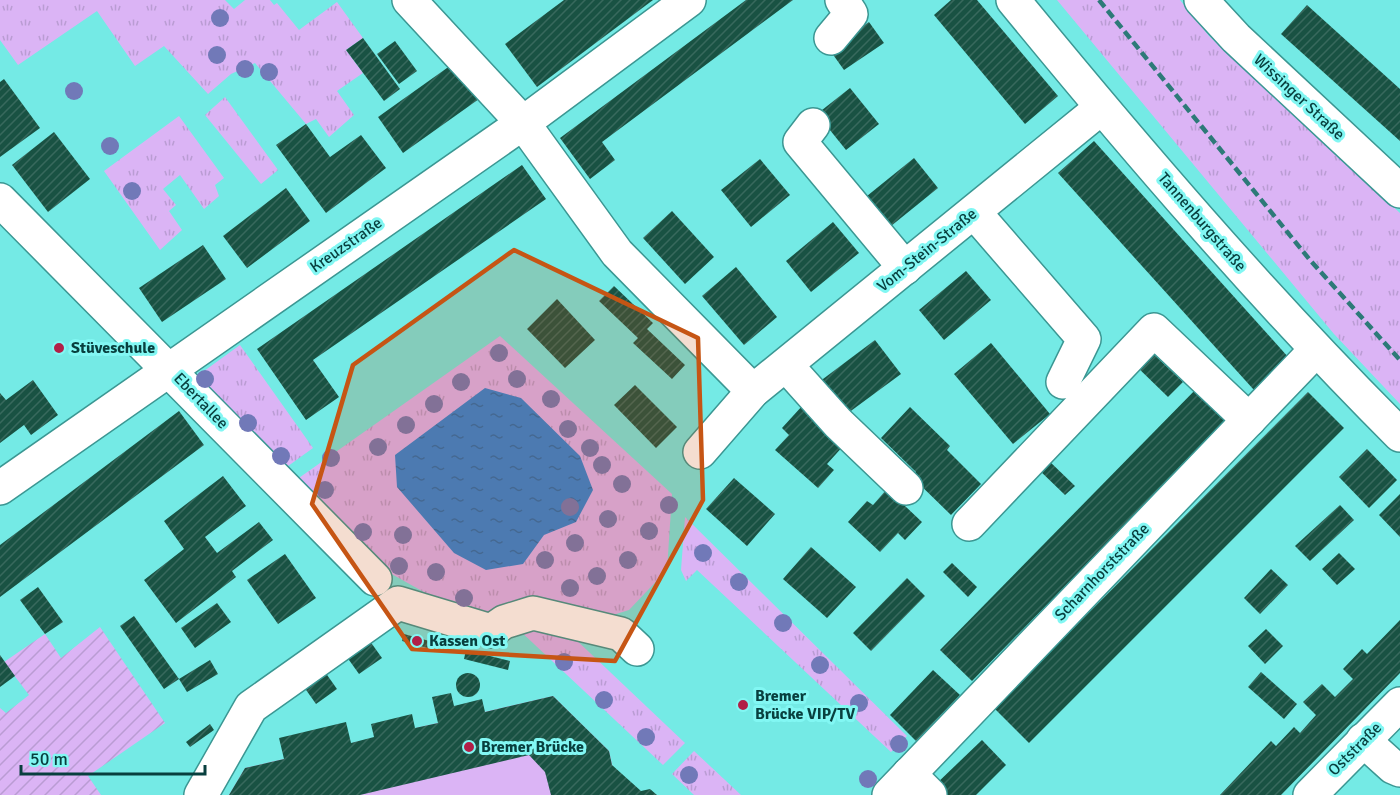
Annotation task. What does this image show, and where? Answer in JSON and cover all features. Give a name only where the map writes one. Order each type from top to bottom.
[{"type":"street","points":[[409,0],[523,123],[617,253],[753,392]]},
{"type":"street","name":"Kreuzstraße","points":[[0,488],[523,123],[689,0]]},
{"type":"street","points":[[831,38],[851,14],[842,0]]},
{"type":"street","name":"Tannenburgstraße","points":[[1013,0],[1101,108],[1316,351],[1400,435]]},
{"type":"street","name":"Wissinger Straße","points":[[1214,5],[1400,192]]},
{"type":"street","name":"Vom-Stein-Straße","points":[[700,452],[753,392],[1101,108]]},
{"type":"street","points":[[813,125],[800,142],[905,268]]},
{"type":"street","name":"Ebertallee","points":[[0,200],[169,368],[375,579]]},
{"type":"street","points":[[974,212],[1084,339],[1063,381]]},
{"type":"street","points":[[969,524],[1154,330],[1249,420]]},
{"type":"street","name":"Scharnhorststraße","points":[[909,788],[1249,420],[1316,351]]},
{"type":"street","points":[[786,365],[838,423],[906,488]]},
{"type":"street","points":[[212,792],[251,708],[398,603],[449,631],[491,631],[504,622],[533,614],[621,634],[637,649]]},
{"type":"street","name":"Oststraße","points":[[1310,795],[1400,704]]},
{"type":"street","points":[[1363,740],[1393,767],[1400,770]]},
{"type":"highlighted area","points":[[514,250],[698,338],[703,500],[615,661],[412,649],[312,504],[353,365]]},
{"type":"green space","points":[[0,0],[225,0],[234,9],[245,0],[270,0],[274,5],[277,3],[299,30],[337,2],[363,38],[346,50],[363,73],[337,91],[354,115],[329,137],[316,119],[306,124],[255,63],[231,74],[208,94],[164,46],[135,66],[97,11],[18,65],[0,40]]},
{"type":"green space","points":[[1057,0],[1180,0],[1209,36],[1400,213],[1400,404],[1334,334]]},
{"type":"green space","points":[[225,97],[278,170],[261,184],[205,115]]},
{"type":"green space","points":[[179,116],[224,178],[215,185],[219,196],[204,209],[180,175],[163,189],[176,205],[169,211],[182,230],[160,250],[104,171]]},
{"type":"green space","points":[[500,336],[672,494],[667,570],[629,610],[600,619],[489,615],[431,596],[388,572],[296,480]]},
{"type":"green space","points":[[240,345],[313,448],[284,469],[193,379]]},
{"type":"green space","points":[[685,517],[907,736],[891,752],[697,570],[686,581],[681,570]]},
{"type":"green space","points":[[533,625],[570,634],[685,743],[663,765],[518,629]]},
{"type":"green space","points":[[100,627],[165,723],[88,776],[101,795],[0,795],[0,708],[6,713],[29,695],[4,662],[45,634],[61,658]]},
{"type":"green space","name":"Bremer Brücke","points":[[553,696],[609,751],[619,795],[229,795],[245,768]]},
{"type":"green space","points":[[694,751],[741,795],[694,795],[672,774]]},
{"type":"water","points":[[485,388],[521,398],[580,456],[593,490],[576,522],[544,535],[523,564],[486,570],[454,553],[397,487],[395,455]]},
{"type":"building","points":[[564,0],[653,0],[537,87],[505,44]]},
{"type":"building","points":[[746,0],[793,0],[602,142],[615,160],[590,179],[560,138]]},
{"type":"building","points":[[951,0],[977,0],[1058,96],[1025,124],[934,15]]},
{"type":"building","points":[[1307,5],[1400,89],[1400,141],[1281,34]]},
{"type":"building","points":[[869,22],[884,43],[844,70],[829,49]]},
{"type":"building","points":[[363,38],[400,89],[384,101],[346,50]]},
{"type":"building","points":[[395,41],[417,71],[399,84],[377,54]]},
{"type":"building","points":[[454,63],[479,99],[403,153],[378,117]]},
{"type":"building","points":[[4,79],[40,128],[0,157],[0,82]]},
{"type":"building","points":[[850,88],[879,124],[846,150],[817,114]]},
{"type":"building","points":[[306,124],[330,157],[361,135],[386,168],[326,213],[276,145]]},
{"type":"building","points":[[54,132],[90,179],[48,212],[12,165]]},
{"type":"building","points":[[1094,141],[1289,358],[1254,390],[1058,173]]},
{"type":"building","points":[[914,158],[938,188],[891,226],[867,196]]},
{"type":"building","points":[[760,159],[790,195],[751,227],[721,190]]},
{"type":"building","points":[[522,165],[546,199],[313,360],[339,397],[306,420],[257,349]]},
{"type":"building","points":[[286,188],[310,221],[247,268],[223,236]]},
{"type":"building","points":[[672,211],[714,257],[685,284],[643,238]]},
{"type":"building","points":[[833,222],[859,253],[811,292],[786,261]]},
{"type":"building","points":[[203,245],[226,279],[162,322],[139,288]]},
{"type":"building","points":[[736,267],[777,317],[744,345],[702,296]]},
{"type":"building","points":[[966,271],[991,300],[944,340],[919,310]]},
{"type":"building","points":[[614,286],[653,323],[647,329],[685,365],[672,379],[633,343],[638,338],[599,301]]},
{"type":"building","points":[[557,299],[595,340],[565,368],[527,329]]},
{"type":"building","points":[[875,340],[901,374],[844,416],[819,382]]},
{"type":"building","points":[[991,343],[1050,414],[1013,444],[954,374]]},
{"type":"building","points":[[1147,348],[1183,382],[1168,397],[1133,363]]},
{"type":"building","points":[[33,380],[58,415],[31,435],[24,425],[0,443],[0,393],[6,400]]},
{"type":"building","points":[[635,385],[677,427],[656,448],[614,405]]},
{"type":"building","points":[[1199,386],[1231,417],[972,681],[940,650]]},
{"type":"building","points":[[1308,392],[1344,428],[1029,743],[994,708]]},
{"type":"building","points":[[803,405],[845,444],[827,464],[834,470],[818,488],[775,450],[789,435],[782,428]]},
{"type":"building","points":[[910,407],[950,446],[947,450],[981,484],[951,515],[912,477],[916,472],[881,438]]},
{"type":"building","points":[[179,411],[204,445],[0,597],[0,545]]},
{"type":"building","points":[[1367,449],[1397,480],[1369,508],[1339,477]]},
{"type":"building","points":[[1046,458],[1075,486],[1065,495],[1036,467]]},
{"type":"building","points":[[223,476],[246,506],[205,537],[217,553],[259,522],[273,540],[232,571],[236,577],[176,623],[144,580],[184,549],[164,521]]},
{"type":"building","points":[[734,478],[775,514],[747,546],[706,509]]},
{"type":"building","points":[[887,489],[922,522],[905,540],[898,533],[880,552],[848,522],[867,501],[873,505]]},
{"type":"building","points":[[1400,494],[1400,537],[1379,515]]},
{"type":"building","points":[[1340,505],[1354,520],[1310,561],[1295,546]]},
{"type":"building","points":[[811,547],[856,587],[827,618],[783,579]]},
{"type":"building","points":[[1339,553],[1355,569],[1337,585],[1322,569]]},
{"type":"building","points":[[285,554],[316,598],[278,624],[247,580]]},
{"type":"building","points":[[952,563],[977,587],[968,597],[943,572]]},
{"type":"building","points":[[1271,569],[1288,585],[1260,614],[1244,598]]},
{"type":"building","points":[[907,578],[925,596],[871,651],[853,633]]},
{"type":"building","points":[[38,587],[63,622],[45,634],[20,600]]},
{"type":"building","points":[[217,603],[231,622],[195,648],[181,628]]},
{"type":"building","points":[[134,616],[179,679],[164,689],[120,626]]},
{"type":"building","points":[[1400,620],[1400,673],[1281,795],[1220,795],[1271,741],[1276,746],[1294,727],[1300,733],[1316,715],[1303,702],[1322,684],[1335,697],[1353,679],[1343,669],[1362,649],[1367,654]]},
{"type":"building","points":[[1266,629],[1283,646],[1265,664],[1248,646]]},
{"type":"building","name":"Kassen Ost","points":[[404,634],[433,642],[431,649],[402,641]]},
{"type":"building","points":[[367,637],[382,658],[359,674],[344,653]]},
{"type":"building","points":[[466,650],[510,661],[508,670],[464,659]]},
{"type":"building","points":[[0,655],[15,676],[0,687]]},
{"type":"building","points":[[210,660],[218,674],[187,692],[179,679]]},
{"type":"building","points":[[933,670],[960,695],[916,741],[890,715]]},
{"type":"building","points":[[325,672],[337,689],[316,704],[304,687]]},
{"type":"building","points":[[1261,672],[1297,704],[1284,719],[1248,687]]},
{"type":"building","points":[[468,673],[477,676],[480,685],[477,694],[468,697],[459,694],[456,685],[459,676]]},
{"type":"building","name":"Bremer Brücke","points":[[451,693],[454,706],[482,699],[485,712],[553,696],[609,751],[612,765],[641,791],[650,789],[657,795],[551,795],[545,772],[529,755],[360,795],[229,795],[245,768],[284,759],[279,738],[346,722],[351,743],[374,737],[371,724],[412,714],[415,728],[438,723],[432,697]]},
{"type":"building","points":[[210,724],[214,730],[190,747],[186,742]]},
{"type":"building","points":[[982,740],[1006,765],[976,795],[942,795],[934,786]]},
{"type":"railway","points":[[1099,0],[1310,260],[1400,360]]},
{"type":"place","name":"Stüveschule","points":[[59,348]]},
{"type":"place","name":"Kassen Ost","points":[[417,641]]},
{"type":"place","name":"Bremer Brücke VIP/TV","points":[[743,705]]},
{"type":"place","name":"Bremer Brücke","points":[[469,747]]}]
